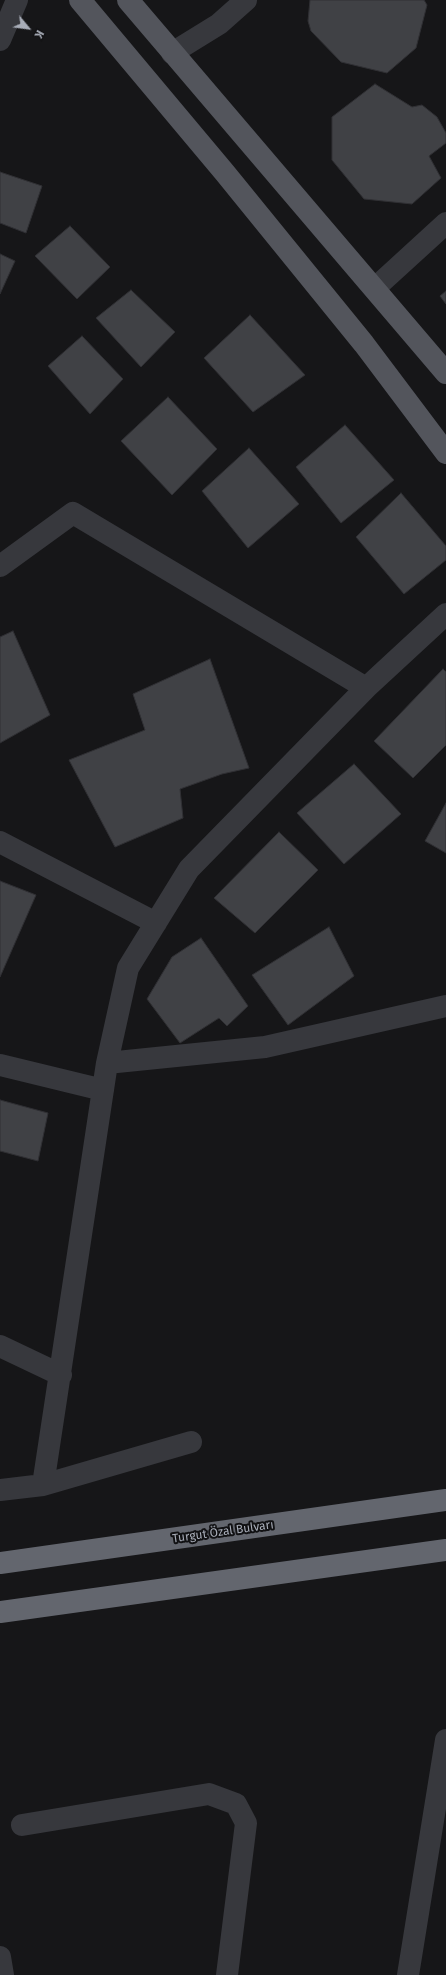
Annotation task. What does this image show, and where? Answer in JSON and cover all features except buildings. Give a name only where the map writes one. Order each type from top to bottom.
[{"type":"highway","name":"Turgut Özal Bulvarı","points":[[0,1563],[446,1500]]},
{"type":"highway","points":[[0,1612],[446,1550]]},
{"type":"main road","points":[[80,0],[225,173],[364,344],[446,453]]},
{"type":"main road","points":[[128,0],[446,373]]},
{"type":"street","points":[[0,40],[17,0]]},
{"type":"street","points":[[172,53],[220,24],[246,0]]},
{"type":"street","points":[[375,288],[446,223]]},
{"type":"street","points":[[0,566],[73,513],[366,688]]},
{"type":"street","points":[[43,1485],[61,1375],[107,1063],[128,968],[189,869],[366,688],[446,614]]},
{"type":"street","points":[[0,842],[156,922]]},
{"type":"street","points":[[107,1063],[265,1047],[446,1006]]},
{"type":"street","points":[[0,1065],[103,1090]]},
{"type":"street","points":[[0,1346],[61,1375]]},
{"type":"street","points":[[0,1490],[43,1485],[191,1442]]},
{"type":"street","points":[[408,1975],[446,1740]]},
{"type":"street","points":[[22,1825],[209,1794],[236,1804],[246,1823],[227,1975]]},
{"type":"street","points":[[0,1957],[3,1975]]}]
